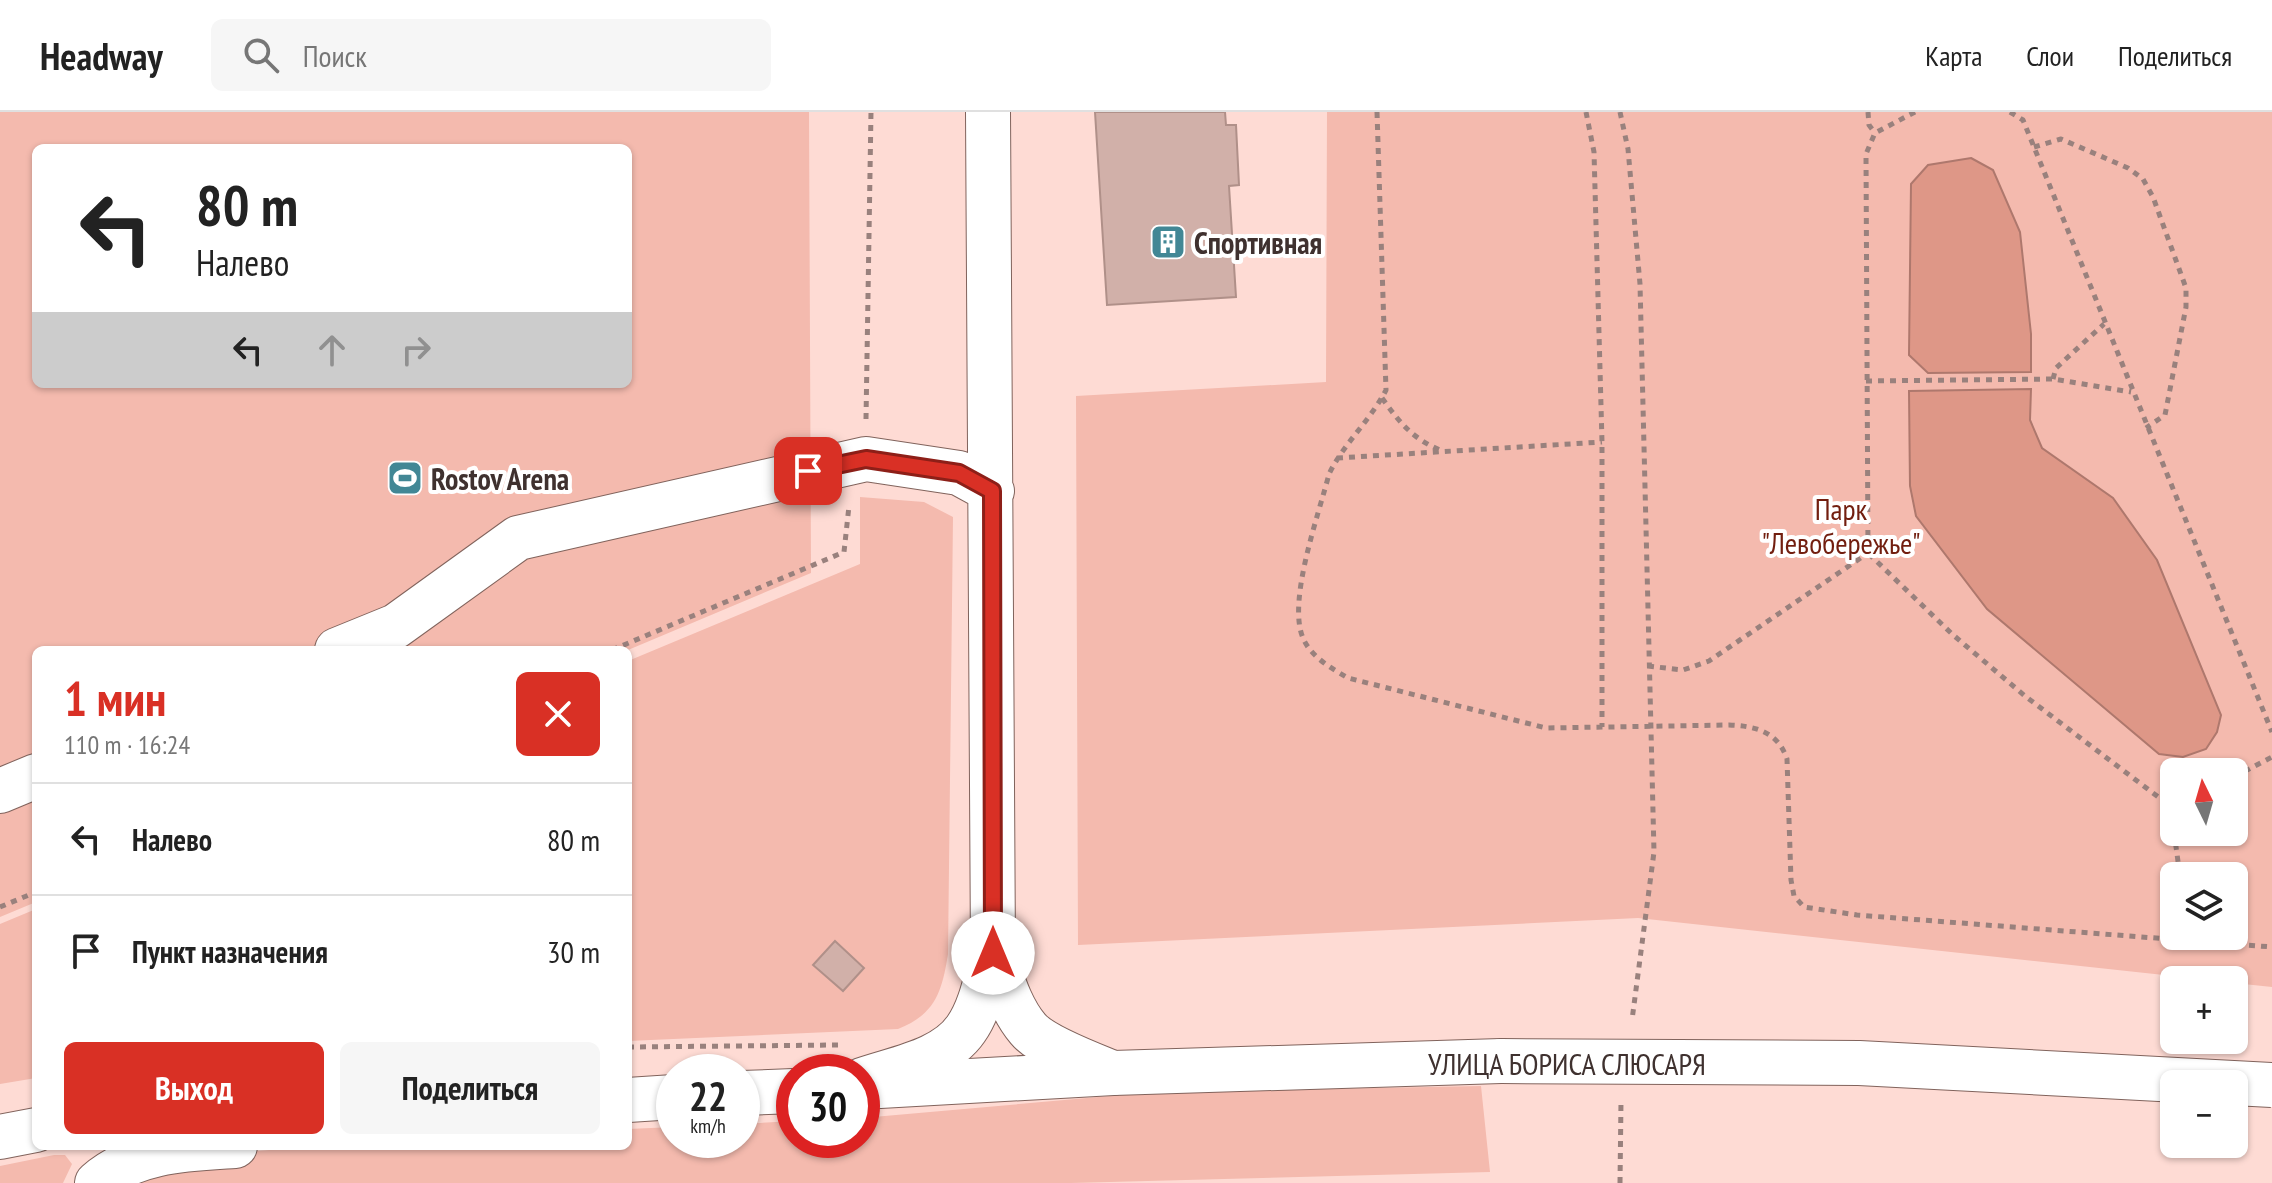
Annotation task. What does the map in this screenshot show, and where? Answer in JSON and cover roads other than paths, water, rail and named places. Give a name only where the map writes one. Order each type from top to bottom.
[{"type":"main road","points":[[880,1060],[937,1055],[966,1030],[981,995],[993,953],[988,112]]},
{"type":"main road","points":[[347,646],[396,626],[518,538],[866,459],[959,473],[992,491]]},
{"type":"main road","points":[[0,791],[32,778]]},
{"type":"main road","points":[[993,953],[1009,996],[1029,1030],[1071,1055],[1113,1073]]},
{"type":"main road","name":"УЛИЦА БОРИСА СЛЮСАРЯ","points":[[880,1086],[1113,1073],[1501,1061],[1859,1063],[2272,1085]]},
{"type":"main road","points":[[632,1100],[656,1098]]},
{"type":"main road","points":[[0,1137],[32,1131]]},
{"type":"main road","points":[[97,1183],[137,1159],[181,1150]]},
{"type":"place","name":"Спортивная","points":[[1168,242]]},
{"type":"place","name":"Rostov Arena","points":[[405,478]]},
{"type":"park label","name":"Парк \"Левобережье\"","points":[[1841,525]]}]
